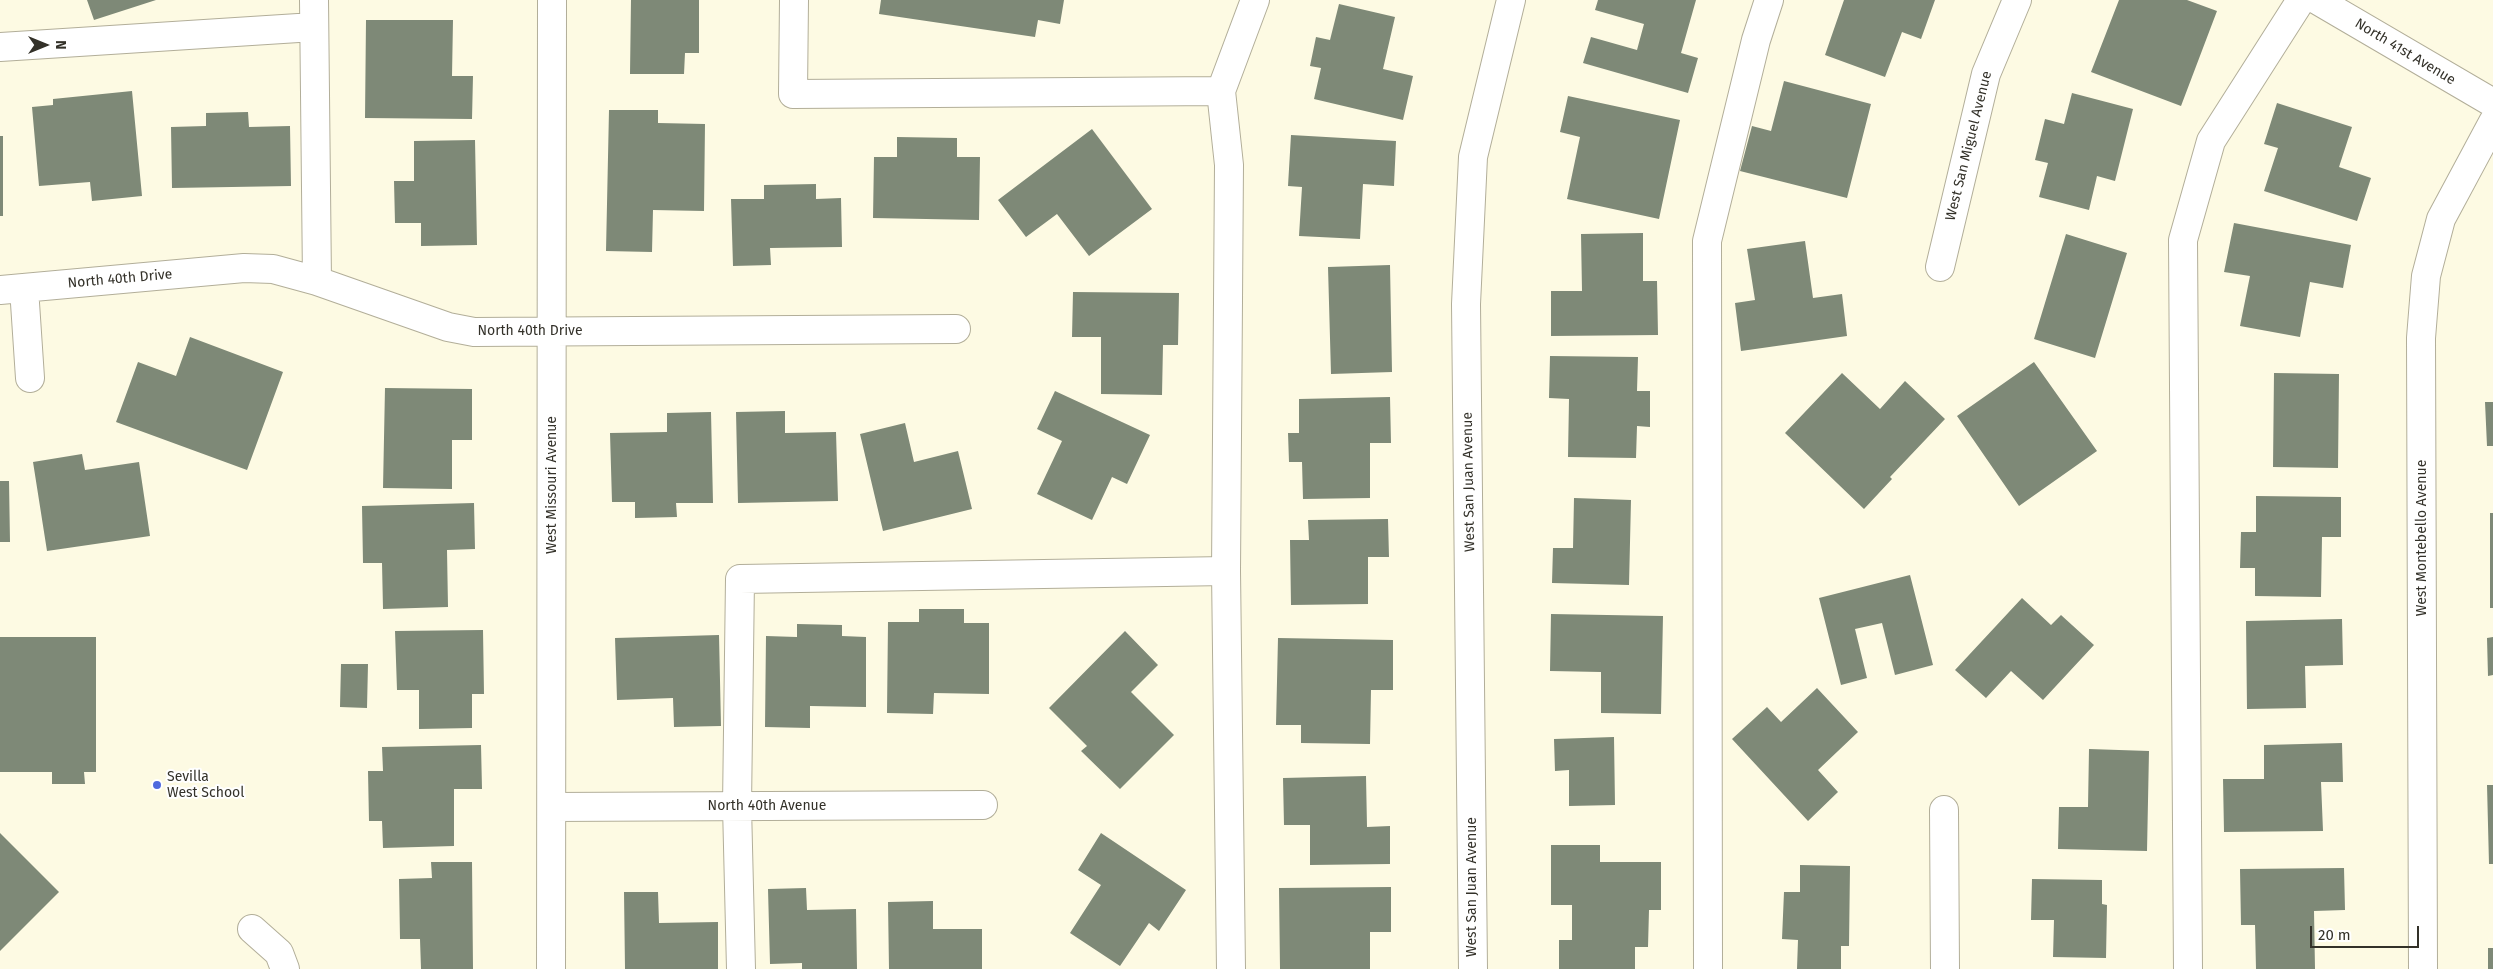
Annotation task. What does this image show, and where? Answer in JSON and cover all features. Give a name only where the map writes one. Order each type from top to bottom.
[{"type":"street","points":[[314,0],[317,280]]},
{"type":"street","name":"West Missouri Avenue","points":[[551,969],[552,0]]},
{"type":"street","points":[[794,0],[793,94],[1221,91]]},
{"type":"street","points":[[1231,969],[1226,571],[1228,166],[1221,91],[1255,0]]},
{"type":"street","name":"West San Juan Avenue","points":[[1473,969],[1467,294],[1473,157],[1511,0]]},
{"type":"street","points":[[1708,969],[1707,241],[1756,40],[1769,0]]},
{"type":"street","name":"West San Miguel Avenue","points":[[1940,267],[1986,74],[2017,0]]},
{"type":"street","points":[[2188,969],[2183,240],[2210,141],[2301,0]]},
{"type":"street","name":"North 41st Avenue","points":[[2317,0],[2493,103]]},
{"type":"street","points":[[0,47],[314,27]]},
{"type":"street","name":"West Montebello Avenue","points":[[2423,969],[2421,338],[2426,276],[2441,219],[2493,122]]},
{"type":"street","name":"North 40th Drive","points":[[30,378],[12,289],[244,268],[272,269],[317,280],[448,327],[474,332],[956,329]]},
{"type":"street","points":[[741,969],[737,806],[740,579],[1226,571]]},
{"type":"street","name":"North 40th Avenue","points":[[552,807],[983,805]]},
{"type":"street","points":[[1944,810],[1945,969]]},
{"type":"street","points":[[252,929],[279,953],[285,969]]},
{"type":"building","points":[[87,0],[156,0],[94,20]]},
{"type":"building","points":[[631,0],[699,0],[699,53],[685,53],[684,74],[630,74]]},
{"type":"building","points":[[881,0],[1064,0],[1060,24],[1038,20],[1035,37],[879,14]]},
{"type":"building","points":[[1598,0],[1696,0],[1681,53],[1698,58],[1688,93],[1583,63],[1591,37],[1637,50],[1644,24],[1595,10]]},
{"type":"building","points":[[1844,0],[1935,0],[1921,39],[1902,32],[1885,77],[1825,55]]},
{"type":"building","points":[[2119,0],[2187,0],[2217,11],[2181,106],[2091,72]]},
{"type":"building","points":[[1339,4],[1395,17],[1383,69],[1413,76],[1403,120],[1314,99],[1321,68],[1310,66],[1316,37],[1330,40]]},
{"type":"building","points":[[366,20],[453,20],[452,76],[473,76],[472,119],[365,118]]},
{"type":"building","points":[[1784,81],[1871,104],[1847,198],[1740,171],[1752,126],[1771,131]]},
{"type":"building","points":[[132,91],[142,196],[92,201],[90,182],[39,186],[32,107],[53,105],[53,99]]},
{"type":"building","points":[[2072,93],[2133,109],[2115,181],[2097,176],[2089,210],[2039,197],[2048,163],[2035,160],[2045,119],[2064,124]]},
{"type":"building","points":[[1568,96],[1680,120],[1659,219],[1567,199],[1580,137],[1560,132]]},
{"type":"building","points":[[2277,103],[2352,127],[2339,167],[2371,178],[2357,221],[2264,191],[2278,148],[2264,144]]},
{"type":"building","points":[[609,110],[658,110],[658,123],[705,124],[704,211],[653,210],[652,252],[606,251]]},
{"type":"building","points":[[248,112],[249,127],[290,126],[291,186],[172,188],[171,127],[206,126],[206,113]]},
{"type":"building","points":[[1092,129],[1152,209],[1089,256],[1057,214],[1026,237],[998,200]]},
{"type":"building","points":[[1291,135],[1396,141],[1394,186],[1363,184],[1360,239],[1299,236],[1302,187],[1288,186]]},
{"type":"building","points":[[0,136],[3,136],[3,216],[0,216]]},
{"type":"building","points":[[897,137],[957,138],[957,157],[980,157],[979,220],[873,218],[874,157],[897,157]]},
{"type":"building","points":[[475,140],[477,245],[421,246],[421,223],[395,223],[394,181],[414,181],[414,141]]},
{"type":"building","points":[[816,184],[816,199],[841,198],[842,247],[770,248],[771,265],[733,266],[731,199],[764,199],[764,185]]},
{"type":"building","points":[[2234,223],[2351,245],[2343,288],[2310,282],[2300,337],[2240,326],[2250,276],[2224,272]]},
{"type":"building","points":[[1643,233],[1643,281],[1657,281],[1658,335],[1551,336],[1551,291],[1582,291],[1581,234]]},
{"type":"building","points":[[2066,234],[2127,253],[2095,358],[2034,339]]},
{"type":"building","points":[[1805,241],[1813,298],[1842,294],[1847,336],[1741,351],[1735,303],[1755,300],[1747,249]]},
{"type":"building","points":[[1390,265],[1392,372],[1331,374],[1328,267]]},
{"type":"building","points":[[1073,292],[1179,293],[1178,345],[1163,345],[1162,395],[1101,394],[1101,337],[1072,337]]},
{"type":"building","points":[[190,337],[283,372],[247,470],[116,422],[138,362],[176,376]]},
{"type":"building","points":[[1550,356],[1638,357],[1637,391],[1650,391],[1650,427],[1637,426],[1636,458],[1568,457],[1569,399],[1549,398]]},
{"type":"building","points":[[2034,362],[2097,451],[2019,506],[1957,416]]},
{"type":"building","points":[[1842,373],[1880,409],[1905,381],[1945,419],[1890,477],[1892,479],[1864,509],[1785,433]]},
{"type":"building","points":[[2274,373],[2339,374],[2338,468],[2273,467]]},
{"type":"building","points":[[385,388],[472,389],[472,440],[452,440],[452,489],[383,488]]},
{"type":"building","points":[[1055,391],[1150,435],[1127,484],[1112,477],[1092,520],[1037,494],[1062,441],[1037,429]]},
{"type":"building","points":[[1390,397],[1391,443],[1370,443],[1370,498],[1303,499],[1302,462],[1289,462],[1288,433],[1299,433],[1299,399]]},
{"type":"building","points":[[2485,402],[2493,402],[2493,446],[2487,446]]},
{"type":"building","points":[[785,411],[785,433],[836,432],[838,501],[738,503],[736,412]]},
{"type":"building","points":[[711,412],[713,503],[676,503],[677,517],[635,518],[635,502],[612,502],[610,433],[667,432],[667,413]]},
{"type":"building","points":[[905,423],[914,462],[958,451],[972,509],[883,531],[860,434]]},
{"type":"building","points":[[82,454],[85,470],[139,462],[150,536],[47,551],[33,462]]},
{"type":"building","points":[[0,481],[9,481],[10,542],[0,542]]},
{"type":"building","points":[[2256,496],[2341,497],[2341,537],[2322,537],[2321,597],[2255,596],[2255,568],[2240,568],[2241,532],[2256,532]]},
{"type":"building","points":[[1574,498],[1631,500],[1629,585],[1552,583],[1553,548],[1573,548]]},
{"type":"building","points":[[474,503],[475,549],[447,550],[448,607],[383,609],[382,563],[363,563],[362,506]]},
{"type":"building","points":[[2490,513],[2493,513],[2493,608],[2490,608]]},
{"type":"building","points":[[1388,519],[1389,557],[1368,557],[1368,604],[1291,605],[1290,540],[1309,540],[1308,520]]},
{"type":"building","points":[[1910,575],[1933,665],[1895,675],[1882,623],[1855,629],[1867,678],[1841,685],[1819,598]]},
{"type":"building","points":[[2022,598],[2051,625],[2061,615],[2094,645],[2043,700],[2011,671],[1986,698],[1955,670]]},
{"type":"building","points":[[919,609],[964,609],[964,623],[989,623],[989,694],[934,693],[933,714],[887,713],[888,622],[919,622]]},
{"type":"building","points":[[1551,614],[1663,616],[1661,714],[1601,713],[1601,672],[1550,671]]},
{"type":"building","points":[[2342,619],[2343,665],[2305,666],[2306,708],[2247,709],[2246,621]]},
{"type":"building","points":[[797,624],[842,625],[842,636],[866,637],[866,707],[810,706],[810,728],[765,727],[766,636],[797,637]]},
{"type":"building","points":[[483,630],[484,694],[472,694],[472,728],[419,729],[419,690],[397,690],[395,631]]},
{"type":"building","points":[[1125,631],[1158,665],[1131,692],[1174,735],[1120,789],[1081,751],[1087,746],[1049,708]]},
{"type":"building","points":[[719,635],[721,726],[674,727],[673,698],[617,700],[615,638]]},
{"type":"building","points":[[0,637],[96,637],[96,772],[84,772],[85,784],[52,784],[52,772],[0,772]]},
{"type":"building","points":[[2493,637],[2493,675],[2488,676],[2487,638]]},
{"type":"building","points":[[1278,638],[1393,640],[1393,690],[1371,690],[1370,744],[1301,743],[1301,725],[1276,725]]},
{"type":"building","points":[[341,664],[368,664],[367,708],[340,707]]},
{"type":"building","points":[[1817,688],[1858,732],[1818,770],[1838,792],[1808,821],[1732,739],[1767,707],[1781,722]]},
{"type":"building","points":[[1614,737],[1615,805],[1569,806],[1569,770],[1555,771],[1554,739]]},
{"type":"building","points":[[2342,743],[2343,782],[2321,782],[2323,831],[2224,832],[2223,779],[2264,779],[2264,745]]},
{"type":"building","points":[[481,745],[482,789],[454,789],[454,846],[383,848],[382,821],[369,821],[368,771],[383,771],[382,747]]},
{"type":"building","points":[[2089,749],[2149,751],[2147,851],[2058,849],[2059,807],[2088,807]]},
{"type":"building","points":[[1366,776],[1367,827],[1390,826],[1390,864],[1310,865],[1310,825],[1284,825],[1283,778]]},
{"type":"building","points":[[2487,785],[2493,785],[2493,864],[2489,864]]},
{"type":"building","points":[[0,833],[59,892],[0,951]]},
{"type":"building","points":[[1101,833],[1186,890],[1159,931],[1149,923],[1120,966],[1070,933],[1101,885],[1078,870]]},
{"type":"building","points":[[1551,845],[1600,845],[1600,862],[1661,862],[1661,910],[1649,910],[1648,947],[1635,947],[1635,969],[1559,969],[1559,940],[1572,940],[1572,905],[1551,905]]},
{"type":"building","points":[[431,862],[472,862],[473,969],[421,969],[420,939],[400,939],[399,879],[432,878]]},
{"type":"building","points":[[1800,865],[1850,866],[1849,946],[1841,946],[1841,969],[1797,969],[1798,940],[1782,939],[1784,892],[1800,892]]},
{"type":"building","points":[[2344,868],[2345,910],[2314,911],[2315,969],[2256,969],[2255,925],[2241,925],[2240,869]]},
{"type":"building","points":[[2032,879],[2102,880],[2102,904],[2107,905],[2106,958],[2053,957],[2054,920],[2031,920]]},
{"type":"building","points":[[1391,887],[1391,932],[1370,932],[1370,969],[1280,969],[1279,888]]},
{"type":"building","points":[[806,888],[807,910],[856,909],[857,969],[802,969],[802,963],[770,964],[768,889]]},
{"type":"building","points":[[624,892],[658,892],[659,923],[718,922],[718,969],[625,969]]},
{"type":"building","points":[[933,901],[933,929],[982,929],[982,969],[889,969],[888,902]]},
{"type":"building","points":[[2488,948],[2493,948],[2493,969],[2488,969]]},
{"type":"place","name":"Sevilla West School","points":[[157,785]]}]
